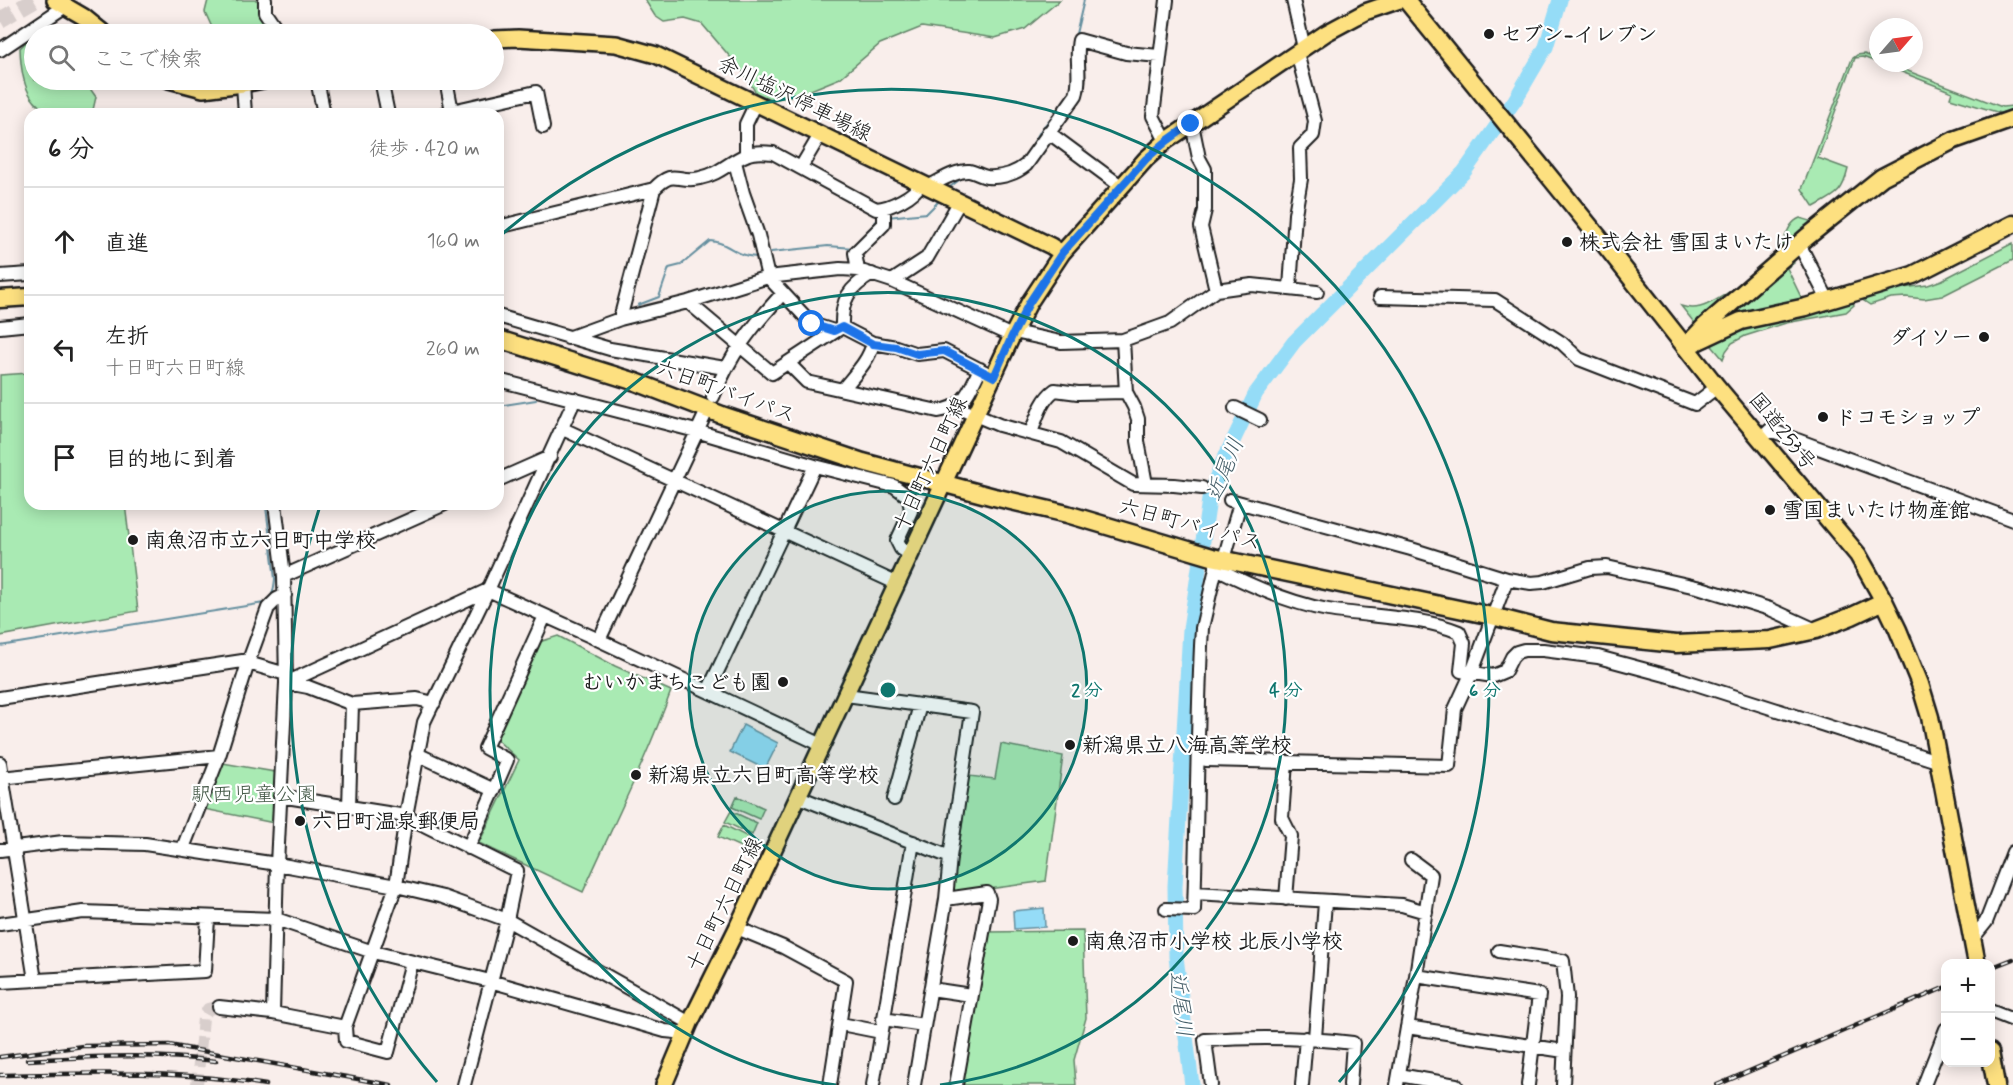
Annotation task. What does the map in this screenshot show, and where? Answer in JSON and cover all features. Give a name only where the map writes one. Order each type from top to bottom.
[{"type":"highway","name":"国道253号","points":[[1406,0],[1794,482],[1858,555],[1884,601],[1920,684],[1930,717],[1976,959]]},
{"type":"highway","points":[[1685,347],[1705,326],[1799,244],[1882,177],[1954,140],[2010,120]]},
{"type":"highway","points":[[1685,347],[1741,321],[1828,300],[1913,275],[2013,224]]},
{"type":"highway","points":[[0,299],[24,297]]},
{"type":"highway","name":"六日町バイパス","points":[[504,341],[636,382],[722,415],[863,462],[1132,532],[1217,561],[1492,616],[1551,631],[1676,644],[1770,640],[1816,630],[1884,601]]},
{"type":"highway","points":[[1993,1067],[1996,1085]]},
{"type":"main road","name":"十日町六日町線","points":[[664,1085],[688,1028],[799,797],[1013,334],[1029,303],[1062,253],[1146,159],[1167,141],[1326,33],[1365,12],[1400,0]]},
{"type":"main road","points":[[61,2],[93,24]]},
{"type":"main road","name":"余川塩沢停車場線","points":[[504,39],[616,44],[656,55],[960,201],[1062,253]]},
{"type":"street","points":[[265,0],[265,12],[273,24]]},
{"type":"street","points":[[1167,0],[1153,116],[1167,141]]},
{"type":"street","points":[[1290,288],[1294,214],[1301,178],[1300,148],[1313,135],[1315,121],[1293,0]]},
{"type":"street","points":[[33,24],[61,2]]},
{"type":"street","points":[[0,50],[24,31]]},
{"type":"street","points":[[620,319],[654,189],[663,179],[672,176],[698,179],[713,175],[746,154],[773,153],[868,206],[876,209],[884,208],[925,184],[956,173],[969,171],[986,177],[1006,176],[1018,172],[1026,165],[1076,96],[1079,85],[1077,49],[1079,40],[1126,53],[1159,56]]},
{"type":"street","points":[[243,90],[245,108]]},
{"type":"street","points":[[319,90],[323,108]]},
{"type":"street","points":[[383,90],[387,108]]},
{"type":"street","points":[[447,90],[448,108]]},
{"type":"street","points":[[469,108],[536,92],[543,127]]},
{"type":"street","points":[[746,154],[746,124],[756,103]]},
{"type":"street","points":[[1191,124],[1199,158],[1205,169],[1205,210],[1201,227],[1216,290]]},
{"type":"street","points":[[1048,132],[1122,187]]},
{"type":"street","points":[[801,167],[820,135]]},
{"type":"street","points":[[735,162],[758,235],[768,277],[812,324],[838,329],[873,344],[896,347],[917,354],[944,351],[994,377]]},
{"type":"street","points":[[504,226],[654,189]]},
{"type":"street","points":[[892,281],[927,258],[960,201]]},
{"type":"street","points":[[858,270],[855,253],[884,224],[884,208]]},
{"type":"street","points":[[1799,244],[1828,300]]},
{"type":"street","points":[[568,338],[620,319],[688,302],[768,277],[801,272],[858,270],[892,281],[1013,334],[1061,342],[1123,340],[1170,323],[1216,290],[1252,285],[1317,291]]},
{"type":"street","points":[[0,276],[24,274]]},
{"type":"street","points":[[688,302],[772,373],[838,329],[848,295],[855,284],[872,274]]},
{"type":"street","points":[[713,397],[725,368],[738,346],[783,294]]},
{"type":"street","points":[[1380,297],[1495,300],[1554,338],[1579,359],[1695,404],[1717,387]]},
{"type":"street","points":[[504,318],[610,349],[725,368]]},
{"type":"street","points":[[0,327],[24,325]]},
{"type":"street","points":[[1123,340],[1126,392],[1138,419],[1138,441],[1146,484]]},
{"type":"street","points":[[843,388],[862,365],[873,344]]},
{"type":"street","points":[[788,363],[807,382],[843,388],[938,411],[956,406],[966,397],[980,369]]},
{"type":"street","points":[[504,381],[696,430],[815,466],[894,486],[909,497],[911,511],[897,541],[901,549],[911,555]]},
{"type":"street","points":[[1031,433],[1039,411],[1055,390],[1078,393],[1126,392]]},
{"type":"street","points":[[412,962],[387,1052],[346,1041],[345,1027],[396,886],[423,722],[488,590],[576,399]]},
{"type":"street","points":[[956,406],[999,425],[1061,442],[1133,484],[1202,488]]},
{"type":"street","points":[[1235,408],[1260,420]]},
{"type":"street","points":[[599,640],[704,417]]},
{"type":"street","points":[[563,429],[898,584]]},
{"type":"street","points":[[1761,439],[1770,430],[2013,520]]},
{"type":"street","points":[[504,477],[550,457]]},
{"type":"street","points":[[708,691],[815,466]]},
{"type":"street","points":[[1168,909],[1194,910],[1198,801],[1196,766],[1202,628],[1217,561],[1235,501],[1411,549],[1507,579],[1531,583],[1543,582],[1584,569],[1607,567],[1701,588],[1770,609],[1816,630]]},
{"type":"street","points":[[273,1013],[286,679],[284,576],[276,510]]},
{"type":"street","points":[[284,576],[432,510]]},
{"type":"street","points":[[1217,561],[1273,594],[1301,604],[1326,610],[1408,620],[1459,632],[1464,643],[1461,671],[1486,676],[1499,674],[1505,670],[1517,652],[1524,650],[1598,657],[1692,683],[1940,762]]},
{"type":"street","points":[[1206,760],[1449,766],[1455,709],[1472,672],[1507,579]]},
{"type":"street","points":[[286,679],[488,590],[822,745]]},
{"type":"street","points":[[183,848],[219,756],[248,662],[268,608],[285,595]]},
{"type":"street","points":[[468,848],[507,760],[485,748],[545,616]]},
{"type":"street","points":[[0,699],[248,662],[352,704],[417,699],[434,703]]},
{"type":"street","points":[[846,695],[972,712],[950,857],[946,899],[914,1085]]},
{"type":"street","points":[[349,807],[352,704]]},
{"type":"street","points":[[894,799],[920,705]]},
{"type":"street","points":[[417,754],[494,790]]},
{"type":"street","points":[[1,778],[219,756]]},
{"type":"street","points":[[1286,762],[1282,818],[1291,836],[1286,899]]},
{"type":"street","points":[[0,763],[35,980]]},
{"type":"street","points":[[280,796],[406,816],[517,871],[507,920],[464,1085]]},
{"type":"street","points":[[799,797],[950,857]]},
{"type":"street","points":[[0,850],[63,842],[106,842],[183,848],[396,886],[444,897],[507,920],[688,1028]]},
{"type":"street","points":[[873,1085],[913,842]]},
{"type":"street","points":[[1973,938],[1986,922],[2013,852]]},
{"type":"street","points":[[1411,860],[1431,875],[1398,1080],[1456,1085]]},
{"type":"street","points":[[946,899],[987,893],[989,899],[956,1085]]},
{"type":"street","points":[[1195,893],[1402,905],[1426,912]]},
{"type":"street","points":[[1302,1085],[1310,1038],[1325,902]]},
{"type":"street","points":[[0,924],[83,912],[276,920],[373,952],[490,981],[665,1031],[688,1028]]},
{"type":"street","points":[[0,982],[205,971],[208,918]]},
{"type":"street","points":[[737,928],[783,947],[846,981],[830,1085]]},
{"type":"street","points":[[1499,951],[1563,961],[1567,997],[1563,1085]]},
{"type":"street","points":[[1416,976],[1539,995],[1528,1085]]},
{"type":"street","points":[[931,989],[971,995]]},
{"type":"street","points":[[219,1008],[273,1013],[345,1027]]},
{"type":"street","points":[[1995,1013],[2013,1020]]},
{"type":"street","points":[[884,1019],[924,1025]]},
{"type":"street","points":[[841,1024],[881,1032]]},
{"type":"street","points":[[1407,1027],[1564,1051]]},
{"type":"street","points":[[1210,1085],[1205,1040],[1260,1036],[1353,1043],[1350,1085]]},
{"type":"street","points":[[1924,1085],[1941,1042]]},
{"type":"green space","points":[[208,0],[263,0],[271,24],[210,24],[205,12]]},
{"type":"green space","points":[[645,0],[1060,0],[1025,29],[995,38],[922,27],[880,44],[840,78],[801,94],[773,100],[756,93],[743,72],[702,24],[685,19],[664,22],[655,16]]},
{"type":"green space","points":[[24,44],[24,79],[22,71],[20,48]]},
{"type":"green space","points":[[1857,55],[1869,56],[1869,59],[1855,58],[1818,158],[1848,169],[1846,178],[1837,193],[1814,207],[1802,189],[1852,59]]},
{"type":"green space","points":[[1902,72],[1911,72],[2002,107],[2013,106],[2013,110],[2000,113],[1950,98],[1952,92]]},
{"type":"green space","points":[[28,90],[91,90],[96,97],[93,108],[42,108]]},
{"type":"green space","points":[[1800,218],[1810,221],[1812,225],[1696,325],[1681,306],[1695,308],[1709,304],[1742,282],[1773,256],[1782,244],[1792,223]]},
{"type":"green space","points":[[2013,243],[2013,260],[1942,296],[1924,299],[1891,298],[1870,305],[1861,299],[1893,289],[1928,285],[1942,280]]},
{"type":"green space","points":[[1792,258],[1794,263],[1787,268],[1802,299],[1812,296],[1813,301],[1710,330]]},
{"type":"green space","points":[[1852,301],[1854,305],[1846,312],[1786,323],[1745,336],[1732,343],[1723,359],[1712,346],[1716,340],[1734,330]]},
{"type":"green space","points":[[24,373],[24,510],[126,510],[138,611],[0,636],[0,375]]},
{"type":"green space","points":[[558,636],[615,666],[671,691],[640,767],[583,892],[479,843],[519,760],[496,739],[536,643]]},
{"type":"green space","points":[[1001,744],[1063,756],[1046,881],[952,894],[969,776],[995,779]]},
{"type":"green space","name":"駅西児童公園","points":[[217,762],[281,773],[279,824],[199,808]]},
{"type":"green space","points":[[737,796],[764,808],[759,819],[732,807]]},
{"type":"green space","points":[[731,811],[757,823],[752,835],[725,822]]},
{"type":"green space","points":[[724,825],[750,838],[745,849],[718,837]]},
{"type":"green space","points":[[1083,931],[1086,1018],[1074,1060],[1076,1085],[962,1085],[988,932]]},
{"type":"water","points":[[743,725],[778,743],[765,769],[730,752]]},
{"type":"water","points":[[1044,908],[1045,927],[1014,929],[1013,911]]},
{"type":"waterway","points":[[1075,38],[1084,0]]},
{"type":"waterway","name":"近尾川","points":[[1192,1085],[1176,957],[1175,886],[1190,629],[1210,493],[1256,393],[1294,342],[1464,172],[1515,100],[1546,47],[1560,0]]},
{"type":"waterway","points":[[1027,154],[1041,130],[1056,112]]},
{"type":"waterway","points":[[986,171],[998,171]]},
{"type":"waterway","points":[[950,187],[963,177]]},
{"type":"waterway","points":[[887,217],[927,213],[939,201]]},
{"type":"waterway","points":[[867,232],[879,218]]},
{"type":"waterway","points":[[638,305],[659,297],[669,268],[681,265],[710,241],[756,257]]},
{"type":"waterway","points":[[771,252],[828,246],[854,248]]},
{"type":"waterway","points":[[504,405],[536,400]]},
{"type":"waterway","points":[[0,646],[264,603],[271,595],[275,579],[266,510]]},
{"type":"tunnel","points":[[0,20],[34,0]]},
{"type":"tunnel","points":[[197,1085],[203,1018],[208,1009],[219,1007]]},
{"type":"railway","points":[[1995,966],[2013,959]]},
{"type":"railway","points":[[1717,1085],[1941,989]]},
{"type":"railway","points":[[0,1057],[83,1046],[169,1045],[391,1085]]},
{"type":"railway","points":[[27,1060],[145,1056],[216,1061]]},
{"type":"railway","points":[[0,1075],[100,1073],[167,1075],[266,1085]]},
{"type":"place","name":"セブン-イレブン","points":[[1489,34]]},
{"type":"place","name":"株式会社 雪国まいたけ","points":[[1567,242]]},
{"type":"place","name":"ダイソー","points":[[1984,337]]},
{"type":"place","name":"ドコモショップ","points":[[1823,417]]},
{"type":"place","name":"雪国まいたけ物産館","points":[[1770,510]]},
{"type":"place","name":"南魚沼市立六日町中学校","points":[[133,540]]},
{"type":"place","name":"むいかまちこども園","points":[[783,682]]},
{"type":"place","name":"新潟県立八海高等学校","points":[[1070,745]]},
{"type":"place","name":"新潟県立六日町高等学校","points":[[636,775]]},
{"type":"place","name":"六日町温泉郵便局","points":[[300,821]]},
{"type":"place","name":"南魚沼市小学校 北辰小学校","points":[[1073,941]]},
{"type":"route","points":[[812,324],[834,331],[842,327],[873,344],[896,347],[917,354],[944,351],[994,377],[1029,303],[1062,253],[1146,159],[1191,124]]}]
